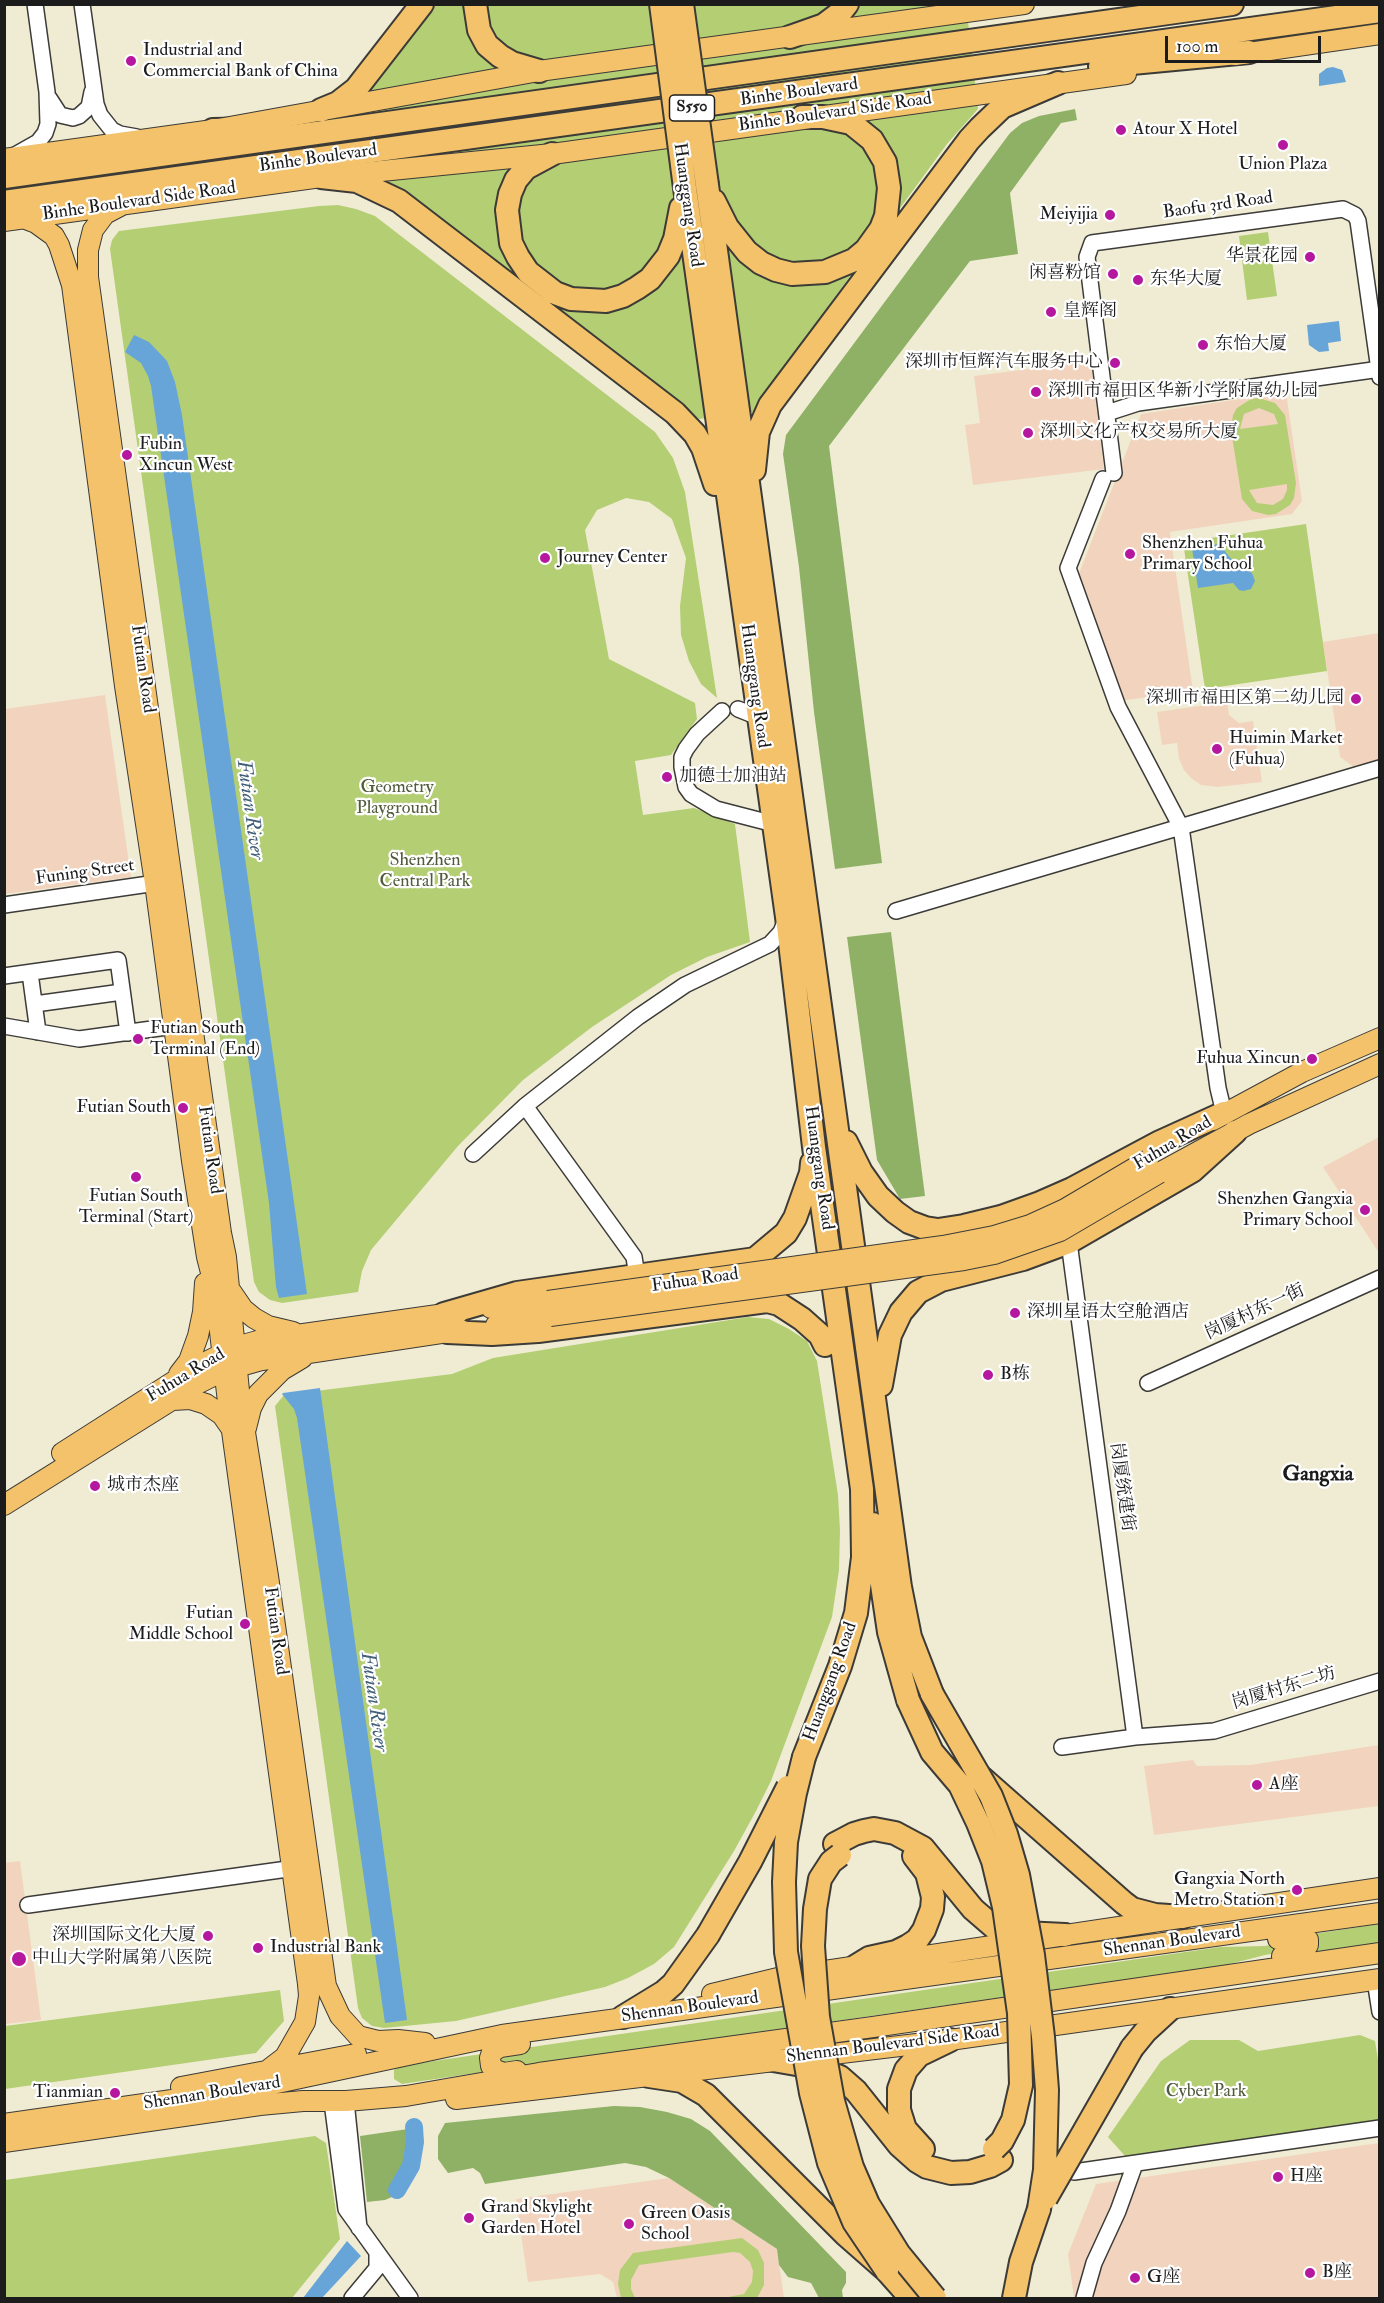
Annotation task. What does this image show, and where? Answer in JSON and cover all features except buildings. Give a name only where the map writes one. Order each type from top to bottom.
[{"type":"highway","points":[[321,110],[338,103],[356,89],[422,4]]},
{"type":"highway","points":[[475,4],[479,30],[487,45],[512,63],[539,71]]},
{"type":"highway","name":"Huanggang Road","points":[[661,4],[696,186],[755,550],[905,1616],[920,1666],[932,1694],[982,1778],[1006,1834],[1018,1875],[1045,2031],[1046,2170],[1039,2210],[1022,2262],[1015,2294]]},
{"type":"highway","name":"Huanggang Road","points":[[682,4],[696,186],[733,534],[787,917],[814,1147],[854,1423],[861,1488],[863,1557],[856,1613],[840,1666],[804,1757],[790,1818],[784,1871],[786,1952],[811,2093],[829,2163],[854,2222],[887,2271],[911,2298]]},
{"type":"highway","points":[[790,37],[824,25],[840,13],[847,4]]},
{"type":"highway","points":[[811,64],[930,33],[1126,4]]},
{"type":"highway","name":"Binhe Boulevard","points":[[4,177],[1232,4]]},
{"type":"highway","name":"Binhe Boulevard","points":[[4,202],[1380,12]]},
{"type":"highway","points":[[844,87],[989,80],[1139,61],[1249,52]]},
{"type":"highway","points":[[755,550],[755,449],[758,432],[770,405],[980,128],[1002,107],[1058,83]]},
{"type":"highway","points":[[696,186],[747,252],[776,270],[792,274],[825,272],[854,260],[874,240],[886,216],[889,188],[885,162],[872,140],[851,123],[823,117],[802,117]]},
{"type":"highway","points":[[213,130],[344,129]]},
{"type":"highway","points":[[552,154],[526,168],[516,180],[510,194],[507,227],[511,243],[528,272],[555,293],[571,299],[589,302],[606,301],[623,296],[650,279],[668,256],[696,186]]},
{"type":"highway","points":[[321,177],[357,181],[399,201],[675,413],[695,434],[703,448],[733,534]]},
{"type":"highway","points":[[837,1126],[861,1172],[878,1196],[894,1212],[909,1222],[925,1228],[950,1228],[1001,1217],[1040,1203],[1072,1189],[1160,1142],[1230,1122]]},
{"type":"highway","points":[[877,1413],[886,1349],[892,1329],[909,1300],[924,1288],[941,1280],[1023,1259],[1069,1242],[1192,1171],[1230,1122]]},
{"type":"highway","points":[[445,1323],[517,1293],[755,1258],[786,1233],[795,1218],[807,1184],[814,1147]]},
{"type":"highway","points":[[950,1228],[938,1236],[932,1249],[932,1256],[939,1269],[958,1276]]},
{"type":"highway","points":[[738,1262],[750,1270],[755,1283],[751,1297],[741,1305]]},
{"type":"highway","points":[[445,1323],[492,1334],[538,1331],[767,1301],[779,1304],[812,1326],[820,1335],[825,1346]]},
{"type":"highway","points":[[831,1396],[854,1423]]},
{"type":"highway","points":[[861,1488],[878,1547],[893,1649],[908,1700],[932,1752],[960,1785],[978,1822],[993,1861],[1004,1907],[1019,2013],[1021,2085],[1013,2120],[998,2154]]},
{"type":"highway","points":[[622,2017],[664,1992],[673,1984],[708,1935],[750,1862],[804,1757]]},
{"type":"highway","points":[[982,1778],[1054,1844],[1132,1909],[1155,1915],[1183,1917]]},
{"type":"highway","points":[[935,2298],[898,2254],[868,2204],[852,2166],[833,2102],[818,2017],[813,1946],[815,1909],[820,1879],[837,1850],[854,1833],[874,1829],[895,1833],[923,1848],[972,1909],[995,1928],[1003,1932],[1065,1935]]},
{"type":"highway","points":[[793,1985],[806,1884],[817,1861],[837,1850],[872,1840],[895,1843],[905,1848],[921,1864],[931,1885],[933,1897],[928,1921],[917,1940],[896,1952],[869,1959],[855,1966]]},
{"type":"highway","points":[[1039,2210],[1132,2048],[1144,2032],[1170,2009]]},
{"type":"highway","points":[[773,2060],[819,2068],[840,2077],[856,2091],[908,2154],[927,2167],[951,2173],[970,2172],[981,2170],[998,2154],[1015,2145],[1028,2116],[1045,2031]]},
{"type":"highway","points":[[950,2040],[919,2055],[902,2079],[898,2099],[905,2129],[916,2144],[943,2159],[954,2161],[998,2154]]},
{"type":"highway","points":[[649,2076],[689,2084],[713,2102],[846,2235],[887,2271]]},
{"type":"main road","points":[[4,159],[213,130],[539,71],[1024,4]]},
{"type":"main road","name":"Binhe Boulevard Side Road","points":[[14,220],[321,177],[552,154],[802,117],[1162,69],[1249,52],[1380,34]]},
{"type":"main road","name":"Futian Road","points":[[126,203],[105,214],[93,230],[88,250],[88,277],[163,882],[174,1026],[207,1257],[215,1288],[221,1335],[229,1359]]},
{"type":"main road","name":"Futian Road","points":[[14,220],[36,223],[54,236],[72,285],[125,686],[163,882],[230,1290],[229,1359],[238,1434],[250,1457],[268,1576],[300,1867],[308,1983],[308,2008],[305,2022],[285,2057],[268,2070]]},
{"type":"main road","name":"Fuhua Road","points":[[4,1490],[261,1340],[304,1334],[445,1323],[941,1263],[994,1254],[1060,1231],[1154,1167],[1338,1055],[1380,1038]]},
{"type":"main road","name":"Fuhua Road","points":[[1230,1122],[1380,1064]]},
{"type":"main road","points":[[207,1257],[204,1312],[198,1336],[186,1365],[170,1392],[206,1404],[222,1415],[238,1434],[258,1394],[269,1380],[290,1365],[319,1351]]},
{"type":"main road","points":[[230,1290],[243,1309],[254,1318],[268,1326],[304,1334]]},
{"type":"main road","name":"Fuhua Road","points":[[229,1359],[262,1360],[319,1351],[445,1323]]},
{"type":"main road","name":"Fuhua Road","points":[[4,1505],[170,1392]]},
{"type":"main road","name":"Futian Road","points":[[300,1867],[326,1986],[344,2023],[366,2039],[425,2043]]},
{"type":"main road","points":[[622,2017],[778,1978],[1380,1888]]},
{"type":"main road","name":"Shennan Boulevard","points":[[4,2124],[260,2087],[456,2044],[573,2024],[1380,1913]]},
{"type":"main road","points":[[1208,1938],[1250,1942],[1301,1937],[1308,1940],[1304,1952],[1252,1962],[1214,1976]]},
{"type":"main road","name":"Shennan Boulevard","points":[[4,2142],[260,2105],[406,2096],[538,2073],[1380,1953]]},
{"type":"main road","name":"Shennan Boulevard Side Road","points":[[406,2096],[456,2099],[773,2060],[1045,2031],[1170,2009],[1377,1979]]},
{"type":"main road","points":[[538,2073],[521,2071],[504,2073],[496,2070],[491,2066],[492,2052],[500,2047],[543,2041],[573,2024]]},
{"type":"main road","points":[[873,2027],[1045,2031]]},
{"type":"main road","points":[[135,2106],[175,2088],[268,2070],[425,2043],[456,2044]]},
{"type":"street","points":[[4,159],[38,142],[45,133],[49,113],[36,4]]},
{"type":"street","points":[[82,4],[93,86],[100,115],[112,130],[129,136],[148,138]]},
{"type":"street","points":[[47,93],[56,111],[73,118],[89,107],[93,86]]},
{"type":"street","name":"Baofu 3rd Road","points":[[1107,413],[1087,257],[1092,243],[1099,241],[1342,209],[1355,215],[1359,221],[1379,372]]},
{"type":"street","points":[[1230,1122],[1218,1088],[1181,827],[1118,707],[1068,568],[1108,476],[1107,413],[1138,403],[1379,372]]},
{"type":"street","points":[[722,711],[697,734],[682,757],[686,787],[696,797],[716,809],[774,824]]},
{"type":"street","points":[[896,910],[1380,768]]},
{"type":"street","name":"Funing Street","points":[[4,905],[163,882]]},
{"type":"street","points":[[473,1154],[525,1106],[638,1017],[685,985],[770,944],[781,932],[787,917]]},
{"type":"street","points":[[4,976],[118,960],[128,1033]]},
{"type":"street","points":[[30,973],[39,1032]]},
{"type":"street","points":[[35,1004],[122,992]]},
{"type":"street","points":[[4,1026],[79,1039],[174,1026]]},
{"type":"street","points":[[525,1106],[634,1257],[637,1276]]},
{"type":"street","name":"岗厦统建街","points":[[1069,1242],[1135,1737]]},
{"type":"street","name":"岗厦村东一街","points":[[1148,1383],[1380,1278]]},
{"type":"street","name":"岗厦村东二坊","points":[[1062,1747],[1135,1737],[1214,1731],[1380,1681]]},
{"type":"street","points":[[28,1905],[300,1867]]},
{"type":"street","points":[[1377,1979],[1380,2012]]},
{"type":"street","points":[[339,2101],[354,2217],[410,2298]]},
{"type":"street","points":[[1074,2172],[1380,2128]]},
{"type":"street","points":[[1084,2298],[1095,2263],[1135,2164]]},
{"type":"street","points":[[352,2298],[377,2268],[377,2252]]},
{"type":"shaded area","points":[[1091,361],[1104,469],[973,485],[965,425],[980,423],[974,376]]},
{"type":"shaded area","name":"Shenzhen Fuhua Primary School","points":[[1286,392],[1302,501],[1292,514],[1170,532],[1193,691],[1119,701],[1078,576],[1141,414]]},
{"type":"shaded area","name":"深圳市福田区第二幼儿园","points":[[1379,633],[1379,759],[1354,767],[1340,757],[1323,642]]},
{"type":"shaded area","points":[[105,695],[131,877],[5,894],[5,709]]},
{"type":"shaded area","name":"Huimin Market (Fuhua)","points":[[1227,702],[1229,715],[1239,723],[1253,721],[1262,782],[1218,787],[1201,785],[1184,770],[1179,759],[1177,743],[1162,745],[1157,712]]},
{"type":"shaded area","name":"Shenzhen Gangxia Primary School","points":[[1379,1137],[1379,1253],[1323,1167]]},
{"type":"shaded area","points":[[1379,1745],[1379,1806],[1154,1835],[1144,1766],[1193,1760],[1197,1766],[1250,1765]]},
{"type":"shaded area","name":"中山大学附属第八医院","points":[[20,1861],[41,2020],[5,2024],[4,1863]]},
{"type":"shaded area","points":[[1379,2143],[1379,2298],[1074,2298],[1068,2254],[1096,2184]]},
{"type":"shaded area","name":"Green Oasis School","points":[[669,2178],[777,2249],[784,2298],[617,2298],[613,2282],[600,2274],[528,2282],[516,2199]]},
{"type":"green space","points":[[966,4],[978,109],[947,144],[783,368],[756,412],[699,419],[398,187],[377,176],[364,91],[431,5]]},
{"type":"green space","points":[[1075,109],[1077,120],[1061,123],[1010,193],[1018,254],[970,261],[829,446],[882,863],[835,869],[814,712],[799,567],[783,454],[786,435],[1010,133],[1022,123],[1039,116]]},
{"type":"green space","name":"Shenzhen Central Park","points":[[338,205],[375,216],[655,432],[673,458],[685,492],[717,698],[701,684],[689,661],[681,635],[680,606],[686,558],[672,519],[649,502],[626,498],[597,510],[585,530],[609,659],[695,703],[697,719],[671,755],[635,761],[643,815],[694,808],[735,824],[750,942],[707,957],[671,975],[592,1027],[523,1080],[458,1146],[371,1250],[362,1271],[358,1292],[282,1303],[270,1300],[259,1292],[254,1282],[110,249],[112,240],[119,231]]},
{"type":"green space","points":[[1268,232],[1277,296],[1247,300],[1239,236]]},
{"type":"green space","points":[[1259,398],[1275,403],[1285,415],[1296,483],[1294,498],[1290,505],[1276,514],[1268,515],[1252,511],[1242,499],[1231,430],[1233,415],[1237,408],[1251,399]],"holes":[[[1259,408],[1274,414],[1278,424],[1240,429],[1244,414]],[[1287,484],[1283,499],[1273,505],[1257,503],[1249,490]]]},
{"type":"green space","points":[[1306,524],[1327,671],[1205,689],[1183,542]]},
{"type":"green space","points":[[891,932],[925,1196],[900,1199],[877,1160],[847,937]]},
{"type":"green space","points":[[748,1317],[769,1319],[789,1329],[807,1341],[817,1361],[838,1495],[840,1530],[839,1570],[832,1617],[771,1781],[756,1811],[734,1851],[674,1947],[654,1964],[605,1987],[456,2021],[384,2028],[372,2026],[362,2018],[358,2008],[275,1406],[284,1395],[452,1374],[493,1358]]},
{"type":"green space","points":[[1379,1924],[1379,1943],[1316,1952],[1317,1944],[1313,1934]]},
{"type":"green space","points":[[1296,1941],[1297,1950],[1222,1966],[506,2068],[499,2065],[499,2053],[504,2051],[1220,1947],[1264,1946]]},
{"type":"green space","points":[[280,1990],[284,2021],[256,2053],[5,2089],[5,2026]]},
{"type":"green space","name":"Cyber Park","points":[[1360,2035],[1375,2041],[1379,2066],[1379,2122],[1126,2157],[1108,2137],[1161,2061],[1190,2040],[1239,2040],[1258,2051]]},
{"type":"green space","points":[[482,2054],[486,2071],[483,2072],[402,2084],[394,2079],[394,2070],[399,2066]]},
{"type":"green space","points":[[614,2106],[640,2107],[667,2112],[691,2119],[710,2131],[846,2272],[846,2283],[842,2290],[843,2298],[819,2298],[811,2283],[788,2277],[779,2265],[777,2249],[669,2178],[646,2167],[625,2163],[485,2184],[480,2173],[473,2168],[448,2173],[438,2159],[438,2136],[445,2123]]},
{"type":"green space","points":[[408,2129],[405,2169],[396,2190],[392,2197],[385,2200],[367,2202],[360,2136]]},
{"type":"green space","points":[[315,2136],[326,2143],[340,2239],[292,2298],[5,2298],[5,2180]]},
{"type":"green space","points":[[742,2238],[758,2250],[764,2263],[764,2285],[757,2298],[723,2298],[744,2294],[752,2282],[753,2271],[750,2262],[740,2253],[733,2252],[639,2265],[631,2280],[631,2289],[635,2298],[621,2298],[618,2284],[620,2270],[633,2253]]},
{"type":"water","points":[[1333,67],[1342,70],[1346,82],[1319,86],[1319,74]]},
{"type":"water","points":[[1339,321],[1341,341],[1328,343],[1329,351],[1319,352],[1309,345],[1307,325]]},
{"type":"water","points":[[134,335],[149,342],[167,361],[175,382],[182,415],[307,1294],[279,1298],[276,1287],[269,1203],[151,386],[141,363],[125,352]]},
{"type":"water","points":[[1219,544],[1240,570],[1248,570],[1252,573],[1255,581],[1251,589],[1239,590],[1233,583],[1198,588],[1192,548]]},
{"type":"water","points":[[320,1388],[407,2020],[385,2023],[297,1418],[294,1409],[282,1394]]},
{"type":"water","points":[[347,2241],[361,2256],[322,2298],[303,2298]]},
{"type":"waterway","name":"Futian River","points":[[397,2190],[411,2166],[415,2142],[414,2127]]},
{"type":"place","name":"Industrial and Commercial Bank of China","points":[[131,61]]},
{"type":"place","name":"Atour X Hotel","points":[[1121,130]]},
{"type":"place","name":"Union Plaza","points":[[1283,145]]},
{"type":"place","name":"Meiyijia","points":[[1110,215]]},
{"type":"place","name":"华景花园","points":[[1310,257]]},
{"type":"place","name":"闲喜粉馆","points":[[1113,274]]},
{"type":"place","name":"东华大厦","points":[[1138,280]]},
{"type":"place","name":"皇辉阁","points":[[1051,312]]},
{"type":"place","name":"东怡大厦","points":[[1203,345]]},
{"type":"place","name":"深圳市恒辉汽车服务中心","points":[[1115,363]]},
{"type":"place","name":"深圳市福田区华新小学附属幼儿园","points":[[1036,392]]},
{"type":"place","name":"深圳文化产权交易所大厦","points":[[1028,433]]},
{"type":"place","name":"Fubin Xincun West","points":[[127,455]]},
{"type":"place","name":"Shenzhen Fuhua Primary School","points":[[1130,554]]},
{"type":"place","name":"Journey Center","points":[[545,558]]},
{"type":"place","name":"深圳市福田区第二幼儿园","points":[[1356,699]]},
{"type":"place","name":"Huimin Market (Fuhua)","points":[[1217,749]]},
{"type":"place","name":"加德士加油站","points":[[667,777]]},
{"type":"place","name":"Futian South Terminal (End)","points":[[138,1039]]},
{"type":"place","name":"Fuhua Xincun","points":[[1312,1059]]},
{"type":"place","name":"Futian South","points":[[183,1108]]},
{"type":"place","name":"Futian South Terminal (Start)","points":[[136,1177]]},
{"type":"place","name":"Shenzhen Gangxia Primary School","points":[[1365,1210]]},
{"type":"place","name":"深圳星语太空舱酒店","points":[[1015,1313]]},
{"type":"place","name":"B栋","points":[[988,1375]]},
{"type":"place","name":"城市杰座","points":[[95,1486]]},
{"type":"place","name":"Futian Middle School","points":[[245,1624]]},
{"type":"place","name":"A座","points":[[1257,1785]]},
{"type":"place","name":"Gangxia North Metro Station 1","points":[[1297,1890]]},
{"type":"place","name":"深圳国际文化大厦","points":[[208,1936]]},
{"type":"place","name":"Industrial Bank","points":[[258,1948]]},
{"type":"place","name":"中山大学附属第八医院","points":[[19,1959]]},
{"type":"place","name":"Tianmian","points":[[115,2093]]},
{"type":"place","name":"H座","points":[[1278,2177]]},
{"type":"place","name":"Grand Skylight Garden Hotel","points":[[469,2218]]},
{"type":"place","name":"Green Oasis School","points":[[629,2224]]},
{"type":"place","name":"B座","points":[[1310,2273]]},
{"type":"place","name":"G座","points":[[1135,2278]]},
{"type":"district","name":"Gangxia","points":[[1318,1475]]},
{"type":"park label","name":"Geometry Playground","points":[[397,798]]}]
